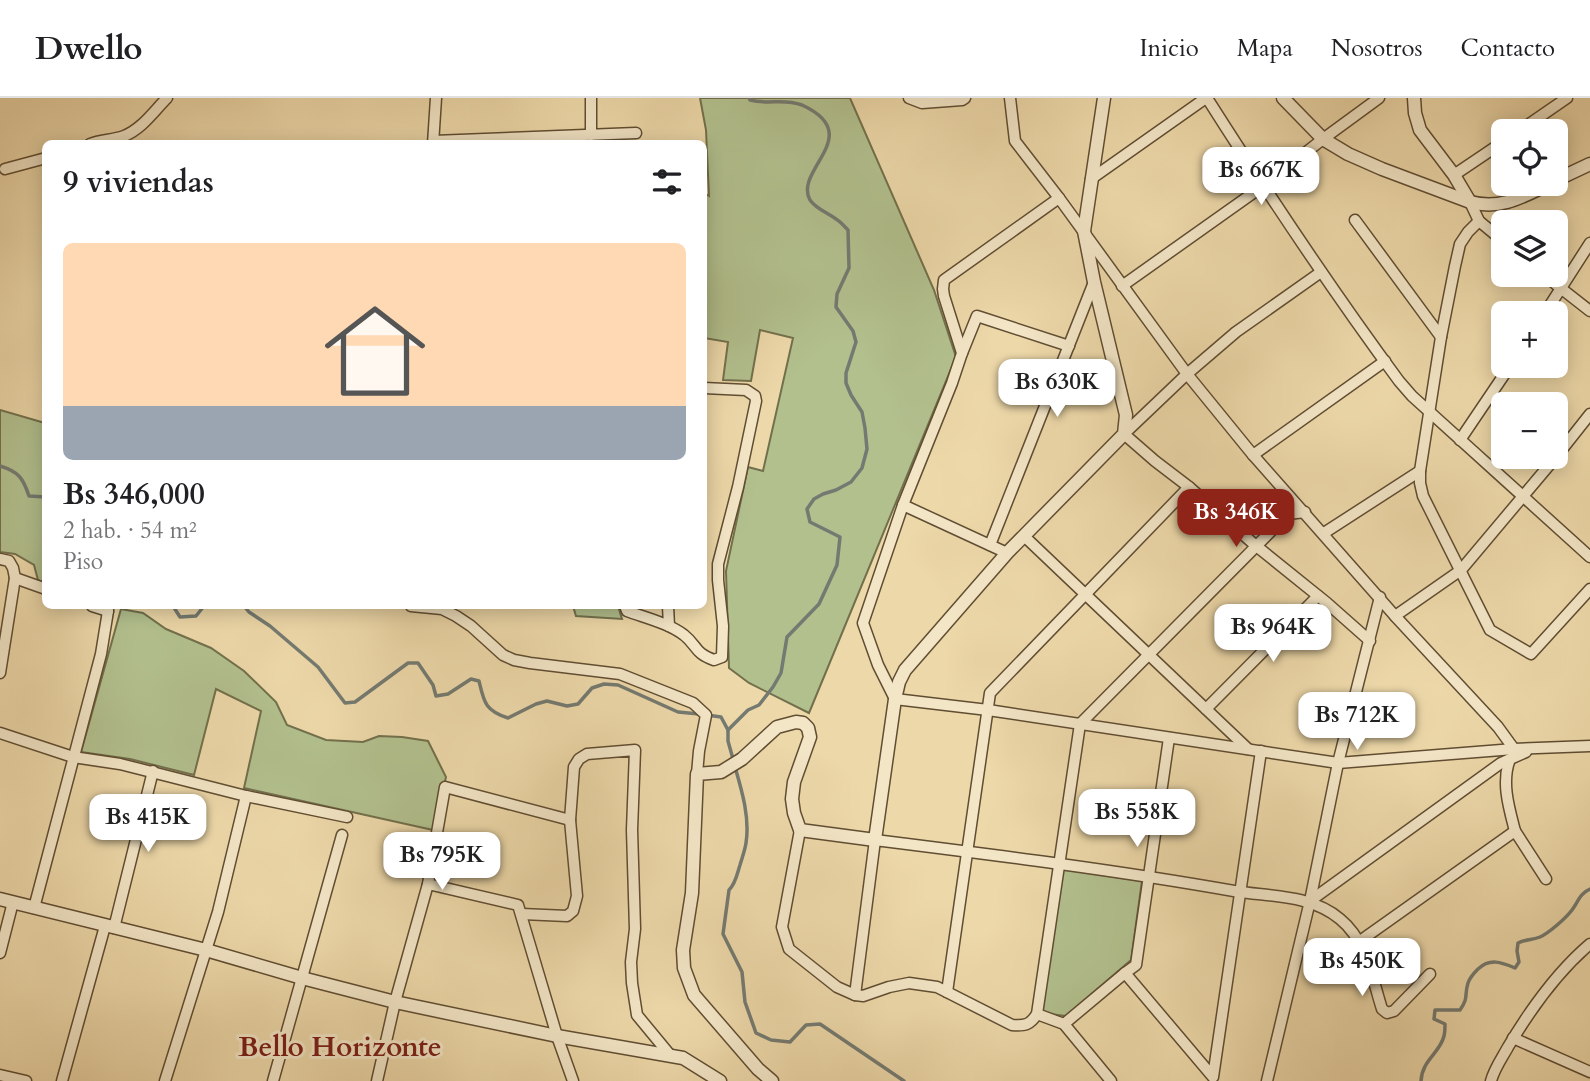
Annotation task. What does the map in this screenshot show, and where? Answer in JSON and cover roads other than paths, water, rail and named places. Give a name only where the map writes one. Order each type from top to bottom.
[{"type":"street","points":[[101,140],[122,136],[137,129],[167,98]]},
{"type":"street","points":[[433,140],[436,98]]},
{"type":"street","points":[[591,98],[591,135]]},
{"type":"street","points":[[909,98],[922,103],[965,98]]},
{"type":"street","points":[[1010,98],[1015,141],[1187,374],[1395,616],[1498,727],[1512,754],[1505,771],[1515,831],[1546,878]]},
{"type":"street","points":[[1104,98],[1084,231],[1126,415],[1124,433]]},
{"type":"street","points":[[1091,180],[1207,98],[1321,272],[1412,396],[1590,557]]},
{"type":"street","points":[[1283,98],[1323,139],[1382,169],[1482,205],[1494,205],[1522,196]]},
{"type":"street","points":[[1122,286],[1263,186],[1379,98]]},
{"type":"street","points":[[1414,98],[1420,130],[1454,175],[1479,221],[1491,231]]},
{"type":"street","points":[[1536,119],[1567,98]]},
{"type":"street","points":[[564,140],[591,135],[636,133]]},
{"type":"street","points":[[1454,175],[1491,150]]},
{"type":"street","points":[[5,169],[42,159]]},
{"type":"street","points":[[1568,174],[1590,164]]},
{"type":"street","points":[[962,353],[944,296],[944,280],[1059,198]]},
{"type":"street","points":[[1355,220],[1441,337]]},
{"type":"street","points":[[1479,221],[1460,244],[1441,337],[1420,471],[1423,496],[1490,630],[1531,654],[1590,589]]},
{"type":"street","points":[[1554,301],[1590,243]]},
{"type":"street","points":[[855,995],[895,699],[905,670],[1007,553],[1124,433],[1236,332],[1321,272]]},
{"type":"street","points":[[989,545],[1094,282]]},
{"type":"street","points":[[1559,287],[1590,311]]},
{"type":"street","points":[[895,699],[878,665],[863,623],[903,505],[977,316],[1069,346]]},
{"type":"street","points":[[1253,454],[1385,361]]},
{"type":"street","points":[[1460,440],[1502,378]]},
{"type":"street","points":[[628,609],[686,636],[703,656],[714,660],[722,657],[723,626],[718,564],[756,401],[755,396],[746,390],[707,388]]},
{"type":"street","points":[[1568,442],[1590,414]]},
{"type":"street","points":[[1124,433],[1370,641]]},
{"type":"street","points":[[1395,616],[1461,570],[1546,469]]},
{"type":"street","points":[[1324,533],[1420,471]]},
{"type":"street","points":[[947,992],[990,693],[1189,487]]},
{"type":"street","points":[[903,505],[1007,553]]},
{"type":"street","points":[[697,774],[721,772],[742,759],[777,727],[803,723],[808,727],[810,737],[794,782],[792,799],[800,830],[782,927],[789,949],[837,987],[855,995],[863,996],[909,983],[937,986],[1012,1025],[1024,1026],[1032,1022],[1037,1014],[1080,723],[1288,514],[1305,512]]},
{"type":"street","points":[[1024,536],[1248,749]]},
{"type":"street","points":[[0,559],[9,561],[15,578],[0,673]]},
{"type":"street","points":[[15,578],[42,588]]},
{"type":"street","points":[[1206,709],[1318,596]]},
{"type":"street","points":[[1267,1081],[1310,901],[1338,763],[1380,597]]},
{"type":"street","points":[[34,908],[101,654],[106,609]]},
{"type":"street","points":[[442,609],[471,626],[503,655],[514,660],[620,674],[693,703],[706,715],[699,751],[692,893],[683,950],[684,968],[694,995],[758,1069],[772,1081]]},
{"type":"street","points":[[668,609],[669,626]]},
{"type":"street","points":[[895,699],[1080,723],[1338,763],[1512,754],[1535,749],[1590,746]]},
{"type":"street","points":[[0,733],[73,757],[153,771],[246,796],[347,817]]},
{"type":"street","points":[[1064,1024],[1136,965],[1169,738]]},
{"type":"street","points":[[522,914],[567,916],[573,911],[577,896],[570,820],[574,767],[579,759],[587,754],[635,750],[632,830],[635,929],[631,962],[632,983],[637,1015],[670,1055]]},
{"type":"street","points":[[1215,1079],[1261,751]]},
{"type":"street","points":[[1310,901],[1512,754]]},
{"type":"street","points":[[62,1081],[153,771]]},
{"type":"street","points":[[377,1081],[395,1002],[428,884],[445,787],[570,820]]},
{"type":"street","points":[[165,1081],[218,912],[246,796]]},
{"type":"street","points":[[800,830],[1059,863],[1310,901],[1339,918],[1360,941],[1382,1009],[1387,1013],[1394,1011],[1430,974]]},
{"type":"street","points":[[1360,941],[1515,831]]},
{"type":"street","points":[[273,1081],[342,835]]},
{"type":"street","points":[[428,884],[518,905],[573,1081]]},
{"type":"street","points":[[0,953],[7,901],[206,950],[395,1002],[557,1036],[683,1058],[720,1081]]},
{"type":"street","points":[[1491,1081],[1521,1025],[1566,966],[1587,950]]},
{"type":"street","points":[[1125,973],[1215,1079]]},
{"type":"street","points":[[1037,1014],[1064,1024],[1111,1081]]},
{"type":"street","points":[[1513,1038],[1590,1072]]},
{"type":"street","points":[[0,1075],[26,1081]]},
{"type":"waterway","points":[[728,730],[748,710],[759,705],[773,687],[781,673],[787,637],[819,604],[837,565],[840,537],[810,522],[807,509],[814,499],[851,482],[862,468],[867,449],[862,412],[846,383],[846,373],[856,342],[853,331],[836,307],[837,294],[849,268],[848,230],[813,203],[807,189],[829,140],[828,128],[820,116],[802,105],[749,98]]},
{"type":"waterway","points":[[0,466],[19,476],[29,496],[42,497]]},
{"type":"waterway","points":[[175,609],[180,617],[196,616],[202,609]]},
{"type":"waterway","points":[[246,609],[318,667],[345,703],[355,702],[408,663],[418,663],[433,685],[436,696],[448,694],[471,679],[479,681],[482,695],[490,709],[508,718],[547,701],[567,706],[578,704],[592,688],[604,684],[618,685],[678,712],[699,714]]},
{"type":"waterway","points":[[707,715],[721,717],[728,730],[733,759]]},
{"type":"waterway","points":[[735,767],[745,805],[747,834],[737,875],[729,890],[723,934],[742,972],[745,1002],[756,1033],[771,1040],[790,1042],[806,1025],[820,1024],[904,1081]]},
{"type":"waterway","points":[[1421,1081],[1424,1068],[1442,1042],[1444,1034],[1445,1024],[1434,1019],[1435,1010],[1460,1010],[1470,979],[1487,963],[1496,962],[1515,968],[1519,962],[1518,943],[1548,932],[1566,917],[1581,895],[1590,889]]},
{"type":"district","name":"Bello Horizonte","points":[[340,1046]]}]
